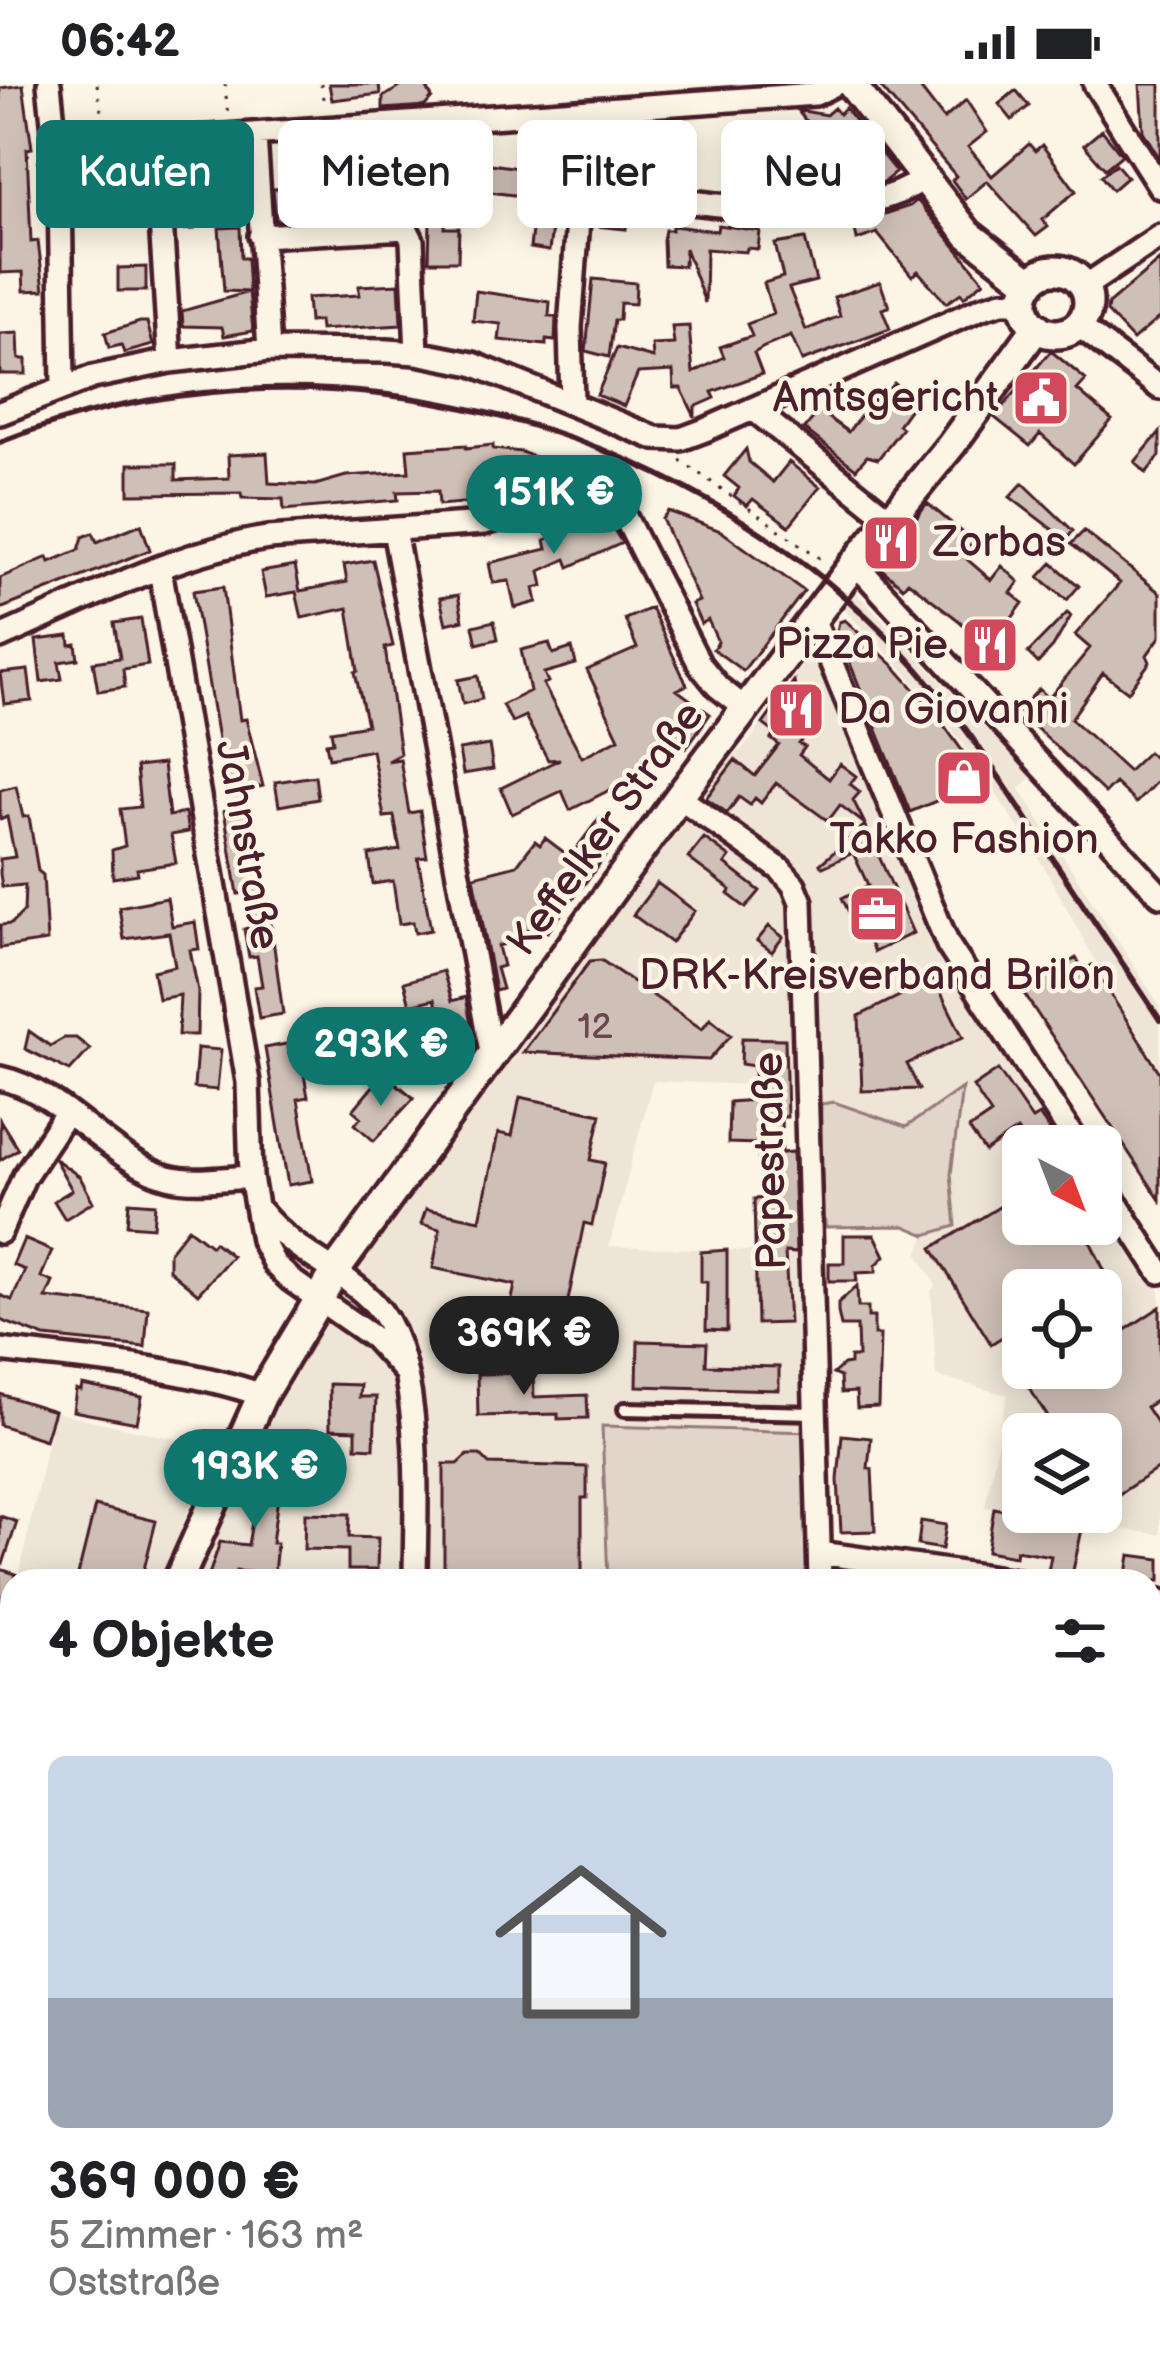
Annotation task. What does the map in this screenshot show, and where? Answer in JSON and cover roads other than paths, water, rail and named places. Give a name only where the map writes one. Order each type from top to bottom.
[{"type":"street","points":[[49,84],[53,120]]},
{"type":"street","points":[[269,350],[255,136],[815,94],[836,84]]},
{"type":"street","points":[[851,84],[923,178],[1055,334],[1078,325],[1088,307],[1084,286],[1075,276],[1055,270],[1042,274],[1031,304]]},
{"type":"street","points":[[1095,84],[1160,188]]},
{"type":"street","points":[[585,120],[586,113]]},
{"type":"street","points":[[697,199],[795,211],[898,194],[923,178]]},
{"type":"street","points":[[61,228],[63,387]]},
{"type":"street","points":[[161,228],[170,361]]},
{"type":"street","points":[[260,236],[406,228],[412,240],[417,352]]},
{"type":"street","points":[[572,402],[569,344],[577,228]]},
{"type":"street","points":[[1084,286],[1160,236]]},
{"type":"street","points":[[0,413],[63,387],[170,361],[269,350],[417,352],[473,364],[655,438],[688,437],[982,308],[1001,302],[1031,304]]},
{"type":"street","name":"Keffelker Straße","points":[[183,1569],[262,1395],[334,1274],[813,618],[952,444],[1031,304]]},
{"type":"street","points":[[1078,325],[1160,388]]},
{"type":"street","points":[[753,409],[890,519]]},
{"type":"street","points":[[0,637],[160,569],[250,541],[502,520],[595,494],[612,500],[627,518],[710,680],[746,709]]},
{"type":"street","points":[[394,530],[492,1057]]},
{"type":"street","name":"Jahnstraße","points":[[160,569],[248,1082],[251,1177],[262,1240],[275,1265],[374,1338],[404,1371]]},
{"type":"street","points":[[850,570],[1160,895]]},
{"type":"street","points":[[813,618],[948,945],[1065,1125]]},
{"type":"street","name":"Papestraße","points":[[680,797],[781,871],[801,902],[820,1569]]},
{"type":"street","points":[[0,1078],[27,1087],[145,1168],[166,1177],[251,1177]]},
{"type":"street","points":[[0,1232],[24,1177],[67,1112]]},
{"type":"street","points":[[256,1206],[278,1234],[378,1307],[390,1328],[404,1371],[415,1458],[415,1569]]},
{"type":"street","points":[[1122,1212],[1160,1271]]},
{"type":"street","points":[[0,1350],[182,1373],[262,1395]]},
{"type":"street","points":[[820,1553],[933,1569]]},
{"type":"lane","points":[[625,1409],[817,1413]]},
{"type":"railway","points":[[0,442],[118,406],[239,390],[361,392],[481,412],[598,448],[708,500],[810,568],[919,670],[985,756],[1160,1020]]},
{"type":"place","name":"Amtsgericht","points":[[1041,398]]},
{"type":"place","name":"Zorbas","points":[[891,543]]},
{"type":"place","name":"Pizza Pie","points":[[990,645]]},
{"type":"place","name":"Da Giovanni","points":[[796,710]]},
{"type":"place","name":"Takko Fashion","points":[[964,778]]},
{"type":"place","name":"DRK-Kreisverband Brilon","points":[[877,914]]}]
